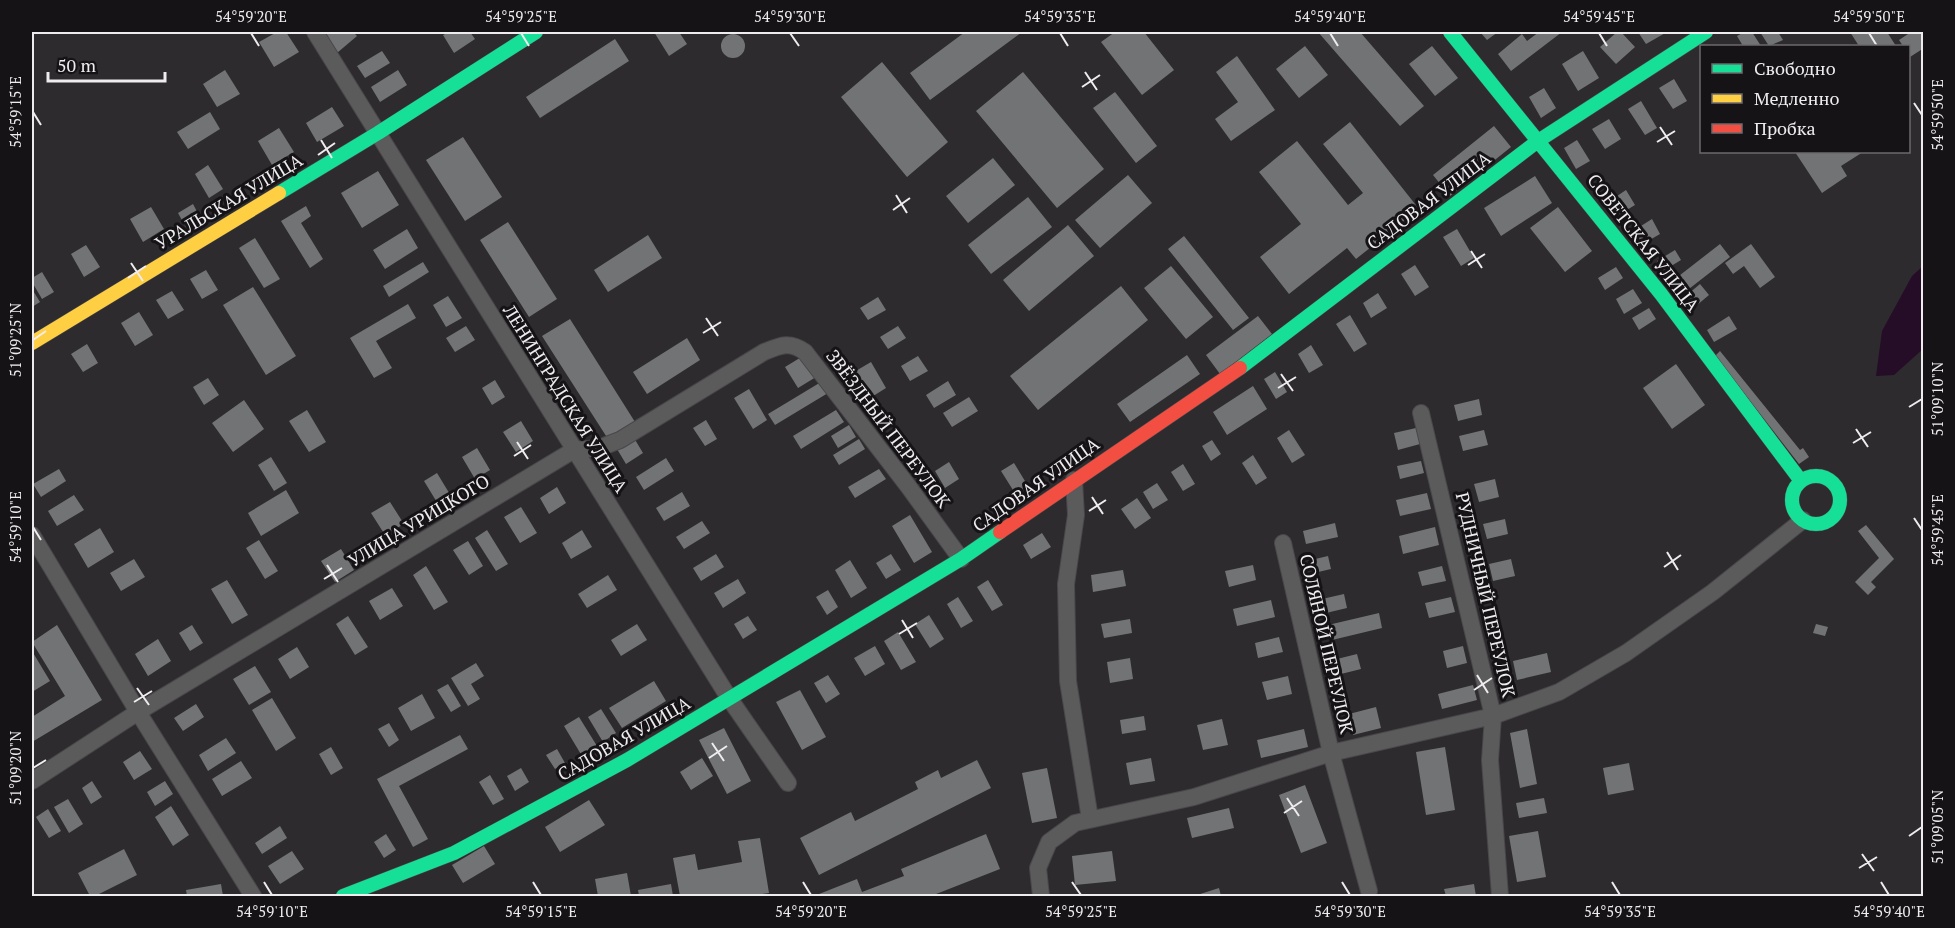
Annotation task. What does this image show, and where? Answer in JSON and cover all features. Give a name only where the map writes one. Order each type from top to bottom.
[{"type":"street","name":"ЛЕНИНГРАДСКАЯ УЛИЦА","points":[[315,32],[729,698],[788,783]]},
{"type":"street","name":"УРАЛЬСКАЯ УЛИЦА","points":[[32,343],[378,132],[536,32]]},
{"type":"street","name":"СОВЕТСКАЯ УЛИЦА","points":[[1450,32],[1661,294],[1802,481]]},
{"type":"street","name":"САДОВАЯ УЛИЦА","points":[[343,897],[454,853],[627,760],[961,559],[1236,371],[1538,141],[1700,33]]},
{"type":"street","name":"УЛИЦА УРИЦКОГО","points":[[32,781],[138,712],[574,450],[599,448],[620,440],[779,345],[796,345],[806,352]]},
{"type":"street","name":"ЗВЁЗДНЫЙ ПЕРЕУЛОК","points":[[806,352],[961,559]]},
{"type":"street","name":"РУДНИЧНЫЙ ПЕРЕУЛОК","points":[[1422,413],[1493,716],[1490,760],[1500,897]]},
{"type":"street","points":[[1817,476],[1832,482],[1840,496],[1838,510],[1831,519],[1817,524],[1803,520],[1792,501],[1796,487],[1802,481],[1817,476]]},
{"type":"street","points":[[1074,480],[1076,515],[1066,584],[1068,681],[1090,819]]},
{"type":"street","points":[[1331,753],[1493,716],[1559,692],[1626,653],[1713,592],[1803,520]]},
{"type":"street","points":[[32,535],[253,897]]},
{"type":"street","name":"СОЛЯНОЙ ПЕРЕУЛОК","points":[[1283,543],[1331,753],[1369,891]]},
{"type":"street","name":"СОЛЯНОЙ ПЕРЕУЛОК","points":[[1041,897],[1038,868],[1049,842],[1075,823],[1194,797],[1331,753]]},
{"type":"shaded area","points":[[1923,266],[1923,349],[1894,375],[1876,376],[1882,331],[1912,276]]},
{"type":"building","points":[[277,32],[286,32],[299,52],[274,67],[259,42]]},
{"type":"building","points":[[319,32],[353,32],[357,36],[337,53]]},
{"type":"building","points":[[449,32],[470,32],[475,39],[454,53],[443,35]]},
{"type":"building","points":[[654,32],[679,32],[687,44],[669,56]]},
{"type":"building","points":[[965,32],[1022,32],[930,100],[910,73]]},
{"type":"building","points":[[1115,32],[1144,32],[1174,70],[1142,95],[1101,42]]},
{"type":"building","points":[[1318,32],[1360,32],[1424,106],[1400,126]]},
{"type":"building","points":[[1480,32],[1498,32],[1487,40]]},
{"type":"building","points":[[1539,32],[1562,32],[1511,71],[1498,54],[1522,34],[1527,41]]},
{"type":"building","points":[[1617,32],[1621,32],[1635,47],[1616,64],[1600,47]]},
{"type":"building","points":[[1638,32],[1667,32],[1646,44]]},
{"type":"building","points":[[1744,32],[1752,32],[1760,45],[1742,45],[1737,36]]},
{"type":"building","points":[[1760,32],[1778,32],[1783,40],[1768,45]]},
{"type":"building","points":[[1850,32],[1887,32],[1895,45],[1858,45]]},
{"type":"building","points":[[1911,32],[1924,32],[1924,48],[1910,57],[1910,45],[1902,45],[1899,40]]},
{"type":"building","points":[[728,34],[738,34],[745,41],[745,51],[738,58],[728,58],[721,51],[721,41]]},
{"type":"building","points":[[615,39],[629,61],[540,118],[526,97]]},
{"type":"building","points":[[1305,46],[1328,75],[1299,98],[1276,69]]},
{"type":"building","points":[[1432,46],[1458,78],[1435,96],[1409,64]]},
{"type":"building","points":[[382,51],[390,63],[365,78],[357,66]]},
{"type":"building","points":[[1583,51],[1599,78],[1578,91],[1562,64]]},
{"type":"building","points":[[1237,56],[1275,110],[1231,141],[1215,119],[1238,102],[1216,72]]},
{"type":"building","points":[[882,62],[948,142],[907,177],[841,97]]},
{"type":"building","points":[[225,70],[240,94],[217,107],[203,84]]},
{"type":"building","points":[[398,70],[407,85],[380,102],[371,87]]},
{"type":"building","points":[[1023,72],[1104,169],[1057,208],[976,111]]},
{"type":"building","points":[[1674,79],[1687,101],[1673,109],[1659,88]]},
{"type":"building","points":[[1544,88],[1556,108],[1541,118],[1529,97]]},
{"type":"building","points":[[1115,92],[1157,146],[1136,163],[1093,108]]},
{"type":"building","points":[[1641,101],[1657,128],[1645,135],[1628,109]]},
{"type":"building","points":[[332,107],[344,126],[317,142],[306,123]]},
{"type":"building","points":[[210,112],[220,129],[188,149],[177,132]]},
{"type":"building","points":[[1609,119],[1621,139],[1605,149],[1592,129]]},
{"type":"building","points":[[1350,122],[1419,209],[1356,259],[1347,248],[1289,294],[1260,257],[1301,224],[1259,172],[1297,141],[1348,205],[1363,193],[1323,144]]},
{"type":"building","points":[[1494,126],[1511,147],[1450,196],[1433,175]]},
{"type":"building","points":[[279,128],[294,152],[272,165],[258,141]]},
{"type":"building","points":[[463,137],[502,197],[465,221],[426,160]]},
{"type":"building","points":[[1577,140],[1590,161],[1576,169],[1564,148]]},
{"type":"building","points":[[1796,153],[1861,153],[1841,166],[1847,176],[1822,193]]},
{"type":"building","points":[[993,158],[1015,185],[968,223],[946,196]]},
{"type":"building","points":[[208,165],[223,189],[209,198],[195,174]]},
{"type":"building","points":[[378,171],[399,205],[362,228],[341,193]]},
{"type":"building","points":[[1128,175],[1152,203],[1100,248],[1075,220]]},
{"type":"building","points":[[1535,176],[1552,203],[1501,236],[1484,208]]},
{"type":"building","points":[[1626,190],[1635,205],[1620,214],[1611,200]]},
{"type":"building","points":[[1028,197],[1052,227],[991,274],[968,245]]},
{"type":"building","points":[[193,204],[204,225],[189,233],[178,213]]},
{"type":"building","points":[[306,206],[311,216],[301,223],[323,259],[310,268],[281,221]]},
{"type":"building","points":[[151,207],[164,229],[143,242],[130,219]]},
{"type":"building","points":[[1558,207],[1592,251],[1565,272],[1530,228]]},
{"type":"building","points":[[1652,219],[1660,234],[1641,245],[1633,231]]},
{"type":"building","points":[[508,222],[557,299],[529,317],[480,240]]},
{"type":"building","points":[[1068,225],[1094,256],[1029,311],[1003,280]]},
{"type":"building","points":[[407,229],[418,248],[385,269],[373,250]]},
{"type":"building","points":[[1457,229],[1474,258],[1461,266],[1443,237]]},
{"type":"building","points":[[648,235],[662,258],[608,292],[594,270]]},
{"type":"building","points":[[1184,236],[1249,318],[1233,330],[1168,249]]},
{"type":"building","points":[[255,238],[280,279],[264,288],[239,248]]},
{"type":"building","points":[[1720,244],[1730,257],[1676,299],[1666,286]]},
{"type":"building","points":[[1751,244],[1775,277],[1760,288],[1744,266],[1733,274],[1725,263]]},
{"type":"building","points":[[86,245],[100,267],[84,277],[71,254]]},
{"type":"building","points":[[1675,250],[1681,260],[1663,271],[1657,261]]},
{"type":"building","points":[[423,262],[429,272],[389,297],[383,286]]},
{"type":"building","points":[[1415,265],[1429,287],[1415,296],[1401,274]]},
{"type":"building","points":[[1171,266],[1213,317],[1186,339],[1144,288]]},
{"type":"building","points":[[1616,267],[1623,278],[1605,290],[1598,278]]},
{"type":"building","points":[[206,270],[218,290],[202,299],[190,279]]},
{"type":"building","points":[[42,272],[54,292],[42,299],[32,278]]},
{"type":"building","points":[[1700,284],[1709,295],[1690,311],[1681,300]]},
{"type":"building","points":[[1121,286],[1148,320],[1038,410],[1010,376]]},
{"type":"building","points":[[253,287],[296,356],[266,375],[223,305]]},
{"type":"building","points":[[32,289],[40,302],[32,307]]},
{"type":"building","points":[[1633,289],[1642,303],[1624,314],[1616,299]]},
{"type":"building","points":[[172,291],[184,310],[168,319],[156,300]]},
{"type":"building","points":[[1378,293],[1387,308],[1371,318],[1363,303]]},
{"type":"building","points":[[448,296],[462,318],[446,327],[433,305]]},
{"type":"building","points":[[878,297],[886,310],[868,320],[860,308]]},
{"type":"building","points":[[408,304],[416,318],[376,341],[392,368],[374,378],[350,338]]},
{"type":"building","points":[[1649,308],[1656,319],[1639,330],[1632,318]]},
{"type":"building","points":[[139,312],[153,335],[135,346],[121,323]]},
{"type":"building","points":[[1350,315],[1367,344],[1354,352],[1336,324]]},
{"type":"building","points":[[1258,316],[1272,334],[1220,374],[1206,355]]},
{"type":"building","points":[[1729,316],[1737,329],[1714,342],[1707,330]]},
{"type":"building","points":[[570,319],[635,422],[608,439],[542,336]]},
{"type":"building","points":[[466,326],[475,340],[455,352],[446,338]]},
{"type":"building","points":[[898,326],[906,338],[888,349],[880,337]]},
{"type":"building","points":[[687,338],[700,360],[647,394],[633,372]]},
{"type":"building","points":[[87,344],[98,363],[83,372],[71,354]]},
{"type":"building","points":[[1311,345],[1323,365],[1309,373],[1298,354]]},
{"type":"building","points":[[1720,351],[1800,450],[1803,448],[1809,457],[1799,464],[1715,356]]},
{"type":"building","points":[[1187,355],[1200,374],[1130,422],[1117,404]]},
{"type":"building","points":[[803,356],[816,377],[798,388],[785,367]]},
{"type":"building","points":[[918,356],[928,371],[910,381],[901,366]]},
{"type":"building","points":[[871,362],[886,388],[870,398],[854,372]]},
{"type":"building","points":[[1676,364],[1705,405],[1672,429],[1643,388]]},
{"type":"building","points":[[1275,372],[1287,392],[1276,399],[1264,379]]},
{"type":"building","points":[[208,378],[219,395],[204,405],[193,387]]},
{"type":"building","points":[[495,380],[505,397],[492,405],[482,388]]},
{"type":"building","points":[[948,381],[956,395],[934,408],[926,395]]},
{"type":"building","points":[[821,382],[828,393],[775,425],[768,414]]},
{"type":"building","points":[[1253,386],[1267,409],[1227,435],[1213,412]]},
{"type":"building","points":[[749,389],[767,420],[753,429],[734,398]]},
{"type":"building","points":[[969,397],[978,411],[952,427],[943,413]]},
{"type":"building","points":[[1479,399],[1482,415],[1458,421],[1454,405]]},
{"type":"building","points":[[244,400],[264,429],[233,452],[212,423]]},
{"type":"building","points":[[307,410],[326,442],[309,452],[289,421]]},
{"type":"building","points":[[836,410],[844,422],[801,449],[793,436]]},
{"type":"building","points":[[706,420],[717,439],[705,446],[693,428]]},
{"type":"building","points":[[521,421],[533,441],[516,452],[503,432]]},
{"type":"building","points":[[849,425],[856,437],[838,448],[831,436]]},
{"type":"building","points":[[1416,428],[1420,444],[1398,450],[1394,433]]},
{"type":"building","points":[[1289,430],[1305,455],[1292,463],[1277,438]]},
{"type":"building","points":[[1484,430],[1488,445],[1463,451],[1459,436]]},
{"type":"building","points":[[634,438],[643,453],[626,464],[617,449]]},
{"type":"building","points":[[859,439],[865,449],[839,465],[833,455]]},
{"type":"building","points":[[1212,440],[1221,454],[1211,461],[1202,446]]},
{"type":"building","points":[[477,448],[490,470],[475,479],[462,457]]},
{"type":"building","points":[[1253,455],[1267,478],[1256,485],[1242,463]]},
{"type":"building","points":[[271,457],[287,483],[274,491],[258,465]]},
{"type":"building","points":[[666,458],[674,471],[644,490],[636,477]]},
{"type":"building","points":[[1421,461],[1424,473],[1400,479],[1397,466]]},
{"type":"building","points":[[949,462],[959,479],[945,488],[935,471]]},
{"type":"building","points":[[1014,463],[1031,491],[1018,498],[1001,471]]},
{"type":"building","points":[[1183,464],[1195,484],[1183,491],[1171,472]]},
{"type":"building","points":[[59,469],[66,481],[41,497],[33,484]]},
{"type":"building","points":[[879,469],[886,479],[855,498],[848,487]]},
{"type":"building","points":[[437,473],[451,496],[438,504],[424,481]]},
{"type":"building","points":[[1495,479],[1499,497],[1479,502],[1474,484]]},
{"type":"building","points":[[1157,483],[1168,500],[1153,509],[1143,492]]},
{"type":"building","points":[[557,487],[566,503],[549,514],[540,498]]},
{"type":"building","points":[[286,490],[299,513],[261,536],[248,513]]},
{"type":"building","points":[[682,492],[690,506],[664,521],[656,508]]},
{"type":"building","points":[[1427,493],[1431,509],[1400,516],[1396,500]]},
{"type":"building","points":[[74,495],[84,510],[57,526],[48,511]]},
{"type":"building","points":[[1137,498],[1151,518],[1135,529],[1121,509]]},
{"type":"building","points":[[390,502],[404,524],[385,535],[371,513]]},
{"type":"building","points":[[521,507],[537,533],[520,543],[504,517]]},
{"type":"building","points":[[910,515],[932,552],[914,563],[892,526]]},
{"type":"building","points":[[1505,519],[1508,534],[1487,539],[1483,524]]},
{"type":"building","points":[[702,521],[710,533],[684,549],[676,537]]},
{"type":"building","points":[[1335,523],[1338,537],[1306,544],[1303,531]]},
{"type":"building","points":[[1866,525],[1894,559],[1871,582],[1876,587],[1868,595],[1855,582],[1879,558],[1858,531]]},
{"type":"building","points":[[1435,527],[1439,545],[1403,554],[1399,536]]},
{"type":"building","points":[[100,528],[114,552],[88,568],[74,544]]},
{"type":"building","points":[[487,530],[508,564],[496,571],[475,538]]},
{"type":"building","points":[[582,530],[592,547],[571,559],[562,543]]},
{"type":"building","points":[[1042,533],[1051,547],[1031,559],[1023,545]]},
{"type":"building","points":[[259,540],[278,571],[265,579],[246,548]]},
{"type":"building","points":[[468,541],[483,566],[469,575],[453,550]]},
{"type":"building","points":[[341,549],[354,570],[335,582],[321,561]]},
{"type":"building","points":[[716,554],[724,567],[701,581],[693,568]]},
{"type":"building","points":[[891,554],[901,570],[886,579],[876,563]]},
{"type":"building","points":[[1328,556],[1331,569],[1314,573],[1311,560]]},
{"type":"building","points":[[134,559],[145,577],[121,591],[110,573]]},
{"type":"building","points":[[1511,559],[1515,576],[1493,581],[1489,564]]},
{"type":"building","points":[[850,560],[867,588],[851,598],[835,570]]},
{"type":"building","points":[[1253,565],[1256,580],[1229,587],[1225,571]]},
{"type":"building","points":[[426,566],[448,602],[434,610],[413,575]]},
{"type":"building","points":[[1442,566],[1446,581],[1422,586],[1418,572]]},
{"type":"building","points":[[1123,570],[1126,586],[1093,592],[1091,575]]},
{"type":"building","points":[[608,575],[617,590],[587,608],[578,594]]},
{"type":"building","points":[[738,579],[746,593],[723,608],[714,593]]},
{"type":"building","points":[[227,580],[248,615],[232,624],[211,589]]},
{"type":"building","points":[[988,580],[1003,605],[992,611],[977,587]]},
{"type":"building","points":[[392,588],[403,606],[380,620],[369,601]]},
{"type":"building","points":[[828,590],[838,607],[827,615],[816,597]]},
{"type":"building","points":[[1344,594],[1347,608],[1326,613],[1322,599]]},
{"type":"building","points":[[958,597],[973,621],[961,628],[947,604]]},
{"type":"building","points":[[1451,597],[1455,612],[1429,618],[1425,603]]},
{"type":"building","points":[[1271,600],[1275,617],[1237,626],[1233,609]]},
{"type":"building","points":[[1379,613],[1382,628],[1332,640],[1328,625]]},
{"type":"building","points":[[929,615],[944,639],[930,648],[915,624]]},
{"type":"building","points":[[348,616],[368,647],[355,655],[336,624]]},
{"type":"building","points":[[748,616],[757,630],[743,639],[734,624]]},
{"type":"building","points":[[1130,619],[1132,633],[1104,638],[1101,624]]},
{"type":"building","points":[[637,624],[647,640],[621,656],[611,640]]},
{"type":"building","points":[[1816,624],[1828,627],[1825,636],[1813,633]]},
{"type":"building","points":[[57,625],[102,700],[32,742],[32,717],[65,696],[32,642]]},
{"type":"building","points":[[192,625],[203,643],[190,651],[179,633]]},
{"type":"building","points":[[898,632],[916,662],[901,670],[884,641]]},
{"type":"building","points":[[1279,637],[1283,652],[1258,658],[1255,643]]},
{"type":"building","points":[[158,639],[171,661],[148,676],[135,654]]},
{"type":"building","points":[[875,646],[885,664],[865,676],[854,658]]},
{"type":"building","points":[[1463,646],[1467,663],[1447,668],[1443,651]]},
{"type":"building","points":[[297,647],[309,667],[290,679],[278,659]]},
{"type":"building","points":[[32,651],[50,681],[32,692]]},
{"type":"building","points":[[1547,653],[1551,672],[1517,680],[1513,661]]},
{"type":"building","points":[[1357,654],[1361,669],[1341,674],[1337,659]]},
{"type":"building","points":[[1130,658],[1133,679],[1110,683],[1107,662]]},
{"type":"building","points":[[476,663],[484,676],[471,684],[480,699],[468,706],[451,678]]},
{"type":"building","points":[[255,666],[271,692],[249,705],[233,679]]},
{"type":"building","points":[[828,675],[840,694],[826,703],[814,683]]},
{"type":"building","points":[[1288,676],[1292,694],[1267,700],[1262,682]]},
{"type":"building","points":[[654,681],[666,701],[622,728],[609,708]]},
{"type":"building","points":[[448,684],[461,706],[451,712],[437,690]]},
{"type":"building","points":[[1473,685],[1477,700],[1442,709],[1438,694]]},
{"type":"building","points":[[800,690],[826,737],[802,750],[776,702]]},
{"type":"building","points":[[422,694],[435,718],[411,731],[398,708]]},
{"type":"building","points":[[272,698],[296,738],[276,751],[252,710]]},
{"type":"building","points":[[196,704],[204,717],[183,731],[174,718]]},
{"type":"building","points":[[1376,707],[1381,728],[1353,735],[1349,714]]},
{"type":"building","points":[[601,709],[616,733],[603,742],[588,717]]},
{"type":"building","points":[[1144,716],[1146,730],[1122,734],[1120,720]]},
{"type":"building","points":[[579,717],[597,746],[582,756],[564,726]]},
{"type":"building","points":[[1222,719],[1228,745],[1203,750],[1197,725]]},
{"type":"building","points":[[389,723],[399,740],[389,747],[378,729]]},
{"type":"building","points":[[724,728],[751,781],[727,794],[699,740]]},
{"type":"building","points":[[1304,729],[1308,747],[1261,758],[1257,740]]},
{"type":"building","points":[[1527,729],[1537,784],[1520,788],[1510,733]]},
{"type":"building","points":[[460,735],[468,749],[399,786],[428,839],[413,847],[377,779]]},
{"type":"building","points":[[226,738],[236,753],[208,771],[199,755]]},
{"type":"building","points":[[331,747],[343,768],[331,775],[319,754]]},
{"type":"building","points":[[1445,747],[1455,810],[1426,815],[1416,752]]},
{"type":"building","points":[[557,749],[565,763],[555,769],[546,755]]},
{"type":"building","points":[[140,751],[152,769],[134,780],[123,762]]},
{"type":"building","points":[[702,758],[713,776],[691,790],[680,772]]},
{"type":"building","points":[[1151,758],[1155,781],[1130,785],[1126,763]]},
{"type":"building","points":[[977,760],[991,788],[819,875],[800,838],[851,812],[855,821],[918,789],[915,782],[938,770],[941,778]]},
{"type":"building","points":[[241,761],[252,778],[222,796],[212,779]]},
{"type":"building","points":[[1629,763],[1634,790],[1608,795],[1603,768]]},
{"type":"building","points":[[521,768],[529,782],[515,791],[507,776]]},
{"type":"building","points":[[1047,768],[1057,818],[1032,823],[1022,773]]},
{"type":"building","points":[[490,775],[504,799],[493,805],[479,782]]},
{"type":"building","points":[[92,781],[102,797],[91,804],[82,788]]},
{"type":"building","points":[[165,781],[173,794],[155,806],[147,792]]},
{"type":"building","points":[[1305,785],[1327,843],[1301,853],[1279,795]]},
{"type":"building","points":[[1544,798],[1547,813],[1519,818],[1516,803]]},
{"type":"building","points":[[68,799],[83,824],[69,833],[54,807]]},
{"type":"building","points":[[589,800],[605,825],[560,852],[545,827]]},
{"type":"building","points":[[171,806],[189,835],[173,846],[155,817]]},
{"type":"building","points":[[1229,808],[1234,828],[1192,838],[1187,818]]},
{"type":"building","points":[[48,809],[61,831],[49,838],[36,817]]},
{"type":"building","points":[[280,826],[287,838],[262,854],[255,843]]},
{"type":"building","points":[[1538,831],[1546,877],[1517,882],[1509,836]]},
{"type":"building","points":[[386,834],[396,850],[384,858],[374,842]]},
{"type":"building","points":[[986,834],[1000,869],[931,896],[814,896],[857,879],[862,892],[904,876],[901,869]]},
{"type":"building","points":[[760,838],[769,893],[749,896],[680,896],[673,858],[695,854],[698,870],[742,862],[738,841]]},
{"type":"building","points":[[484,846],[495,864],[463,883],[452,865]]},
{"type":"building","points":[[124,849],[137,875],[95,896],[90,896],[78,873]]},
{"type":"building","points":[[292,851],[304,869],[280,884],[268,866]]},
{"type":"building","points":[[1112,851],[1116,881],[1075,885],[1072,856]]},
{"type":"building","points":[[627,873],[631,896],[598,896],[595,879]]},
{"type":"building","points":[[221,884],[223,896],[187,896],[186,890]]},
{"type":"building","points":[[671,884],[673,896],[639,896],[638,890]]},
{"type":"building","points":[[1474,884],[1476,896],[1446,896],[1444,889]]},
{"type":"building","points":[[1219,888],[1221,896],[1194,896]]},
{"type":"traffic: fast","points":[[279,193],[536,32]]},
{"type":"traffic: fast","points":[[1450,32],[1661,294],[1801,481]]},
{"type":"traffic: fast","points":[[1240,368],[1538,141],[1706,32]]},
{"type":"traffic: fast","points":[[1816,476],[1833,483],[1840,500],[1833,517],[1816,524],[1799,517],[1792,500],[1799,483],[1816,476]]},
{"type":"traffic: fast","points":[[343,896],[454,853],[627,760],[961,559],[1000,532]]},
{"type":"traffic: slow","points":[[32,343],[279,193]]},
{"type":"traffic: jam","points":[[1000,532],[1240,368]]}]
